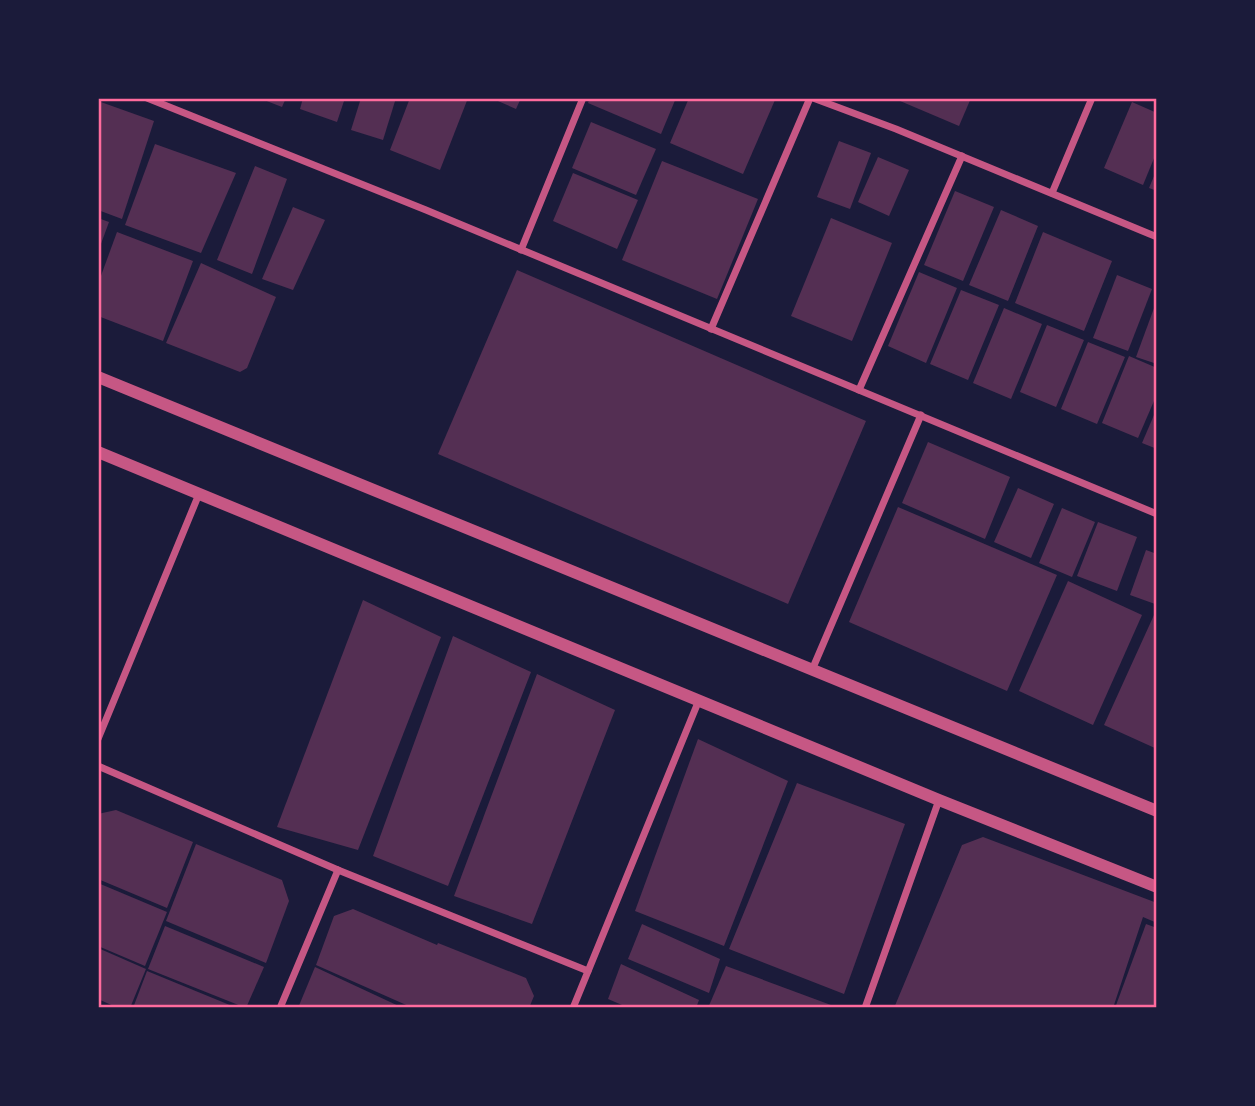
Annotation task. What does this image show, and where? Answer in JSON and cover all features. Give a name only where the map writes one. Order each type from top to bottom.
[{"type":"street","points":[[147,98],[1157,514]]},
{"type":"street","points":[[521,250],[583,98]]},
{"type":"street","points":[[711,329],[811,98],[962,156],[1157,237]]},
{"type":"street","points":[[1052,193],[1092,98]]},
{"type":"street","points":[[859,390],[962,156]]},
{"type":"street","points":[[98,377],[1157,811]]},
{"type":"street","points":[[812,670],[921,415]]},
{"type":"street","points":[[98,452],[939,800],[1157,887]]},
{"type":"street","points":[[98,739],[199,494]]},
{"type":"street","points":[[573,1008],[699,700]]},
{"type":"street","points":[[98,766],[338,870],[588,971]]},
{"type":"street","points":[[865,1008],[939,800]]},
{"type":"street","points":[[280,1008],[338,870]]},
{"type":"building","points":[[259,98],[286,98],[282,107]]},
{"type":"building","points":[[303,98],[345,98],[337,122],[300,109]]},
{"type":"building","points":[[361,98],[396,98],[383,140],[351,130]]},
{"type":"building","points":[[410,98],[468,98],[440,170],[390,150]]},
{"type":"building","points":[[491,98],[521,98],[516,109]]},
{"type":"building","points":[[590,98],[676,98],[661,134],[588,103]]},
{"type":"building","points":[[689,98],[775,100],[743,174],[670,143]]},
{"type":"building","points":[[893,98],[971,98],[959,126]]},
{"type":"building","points":[[98,101],[154,121],[122,219],[98,210]]},
{"type":"building","points":[[1132,102],[1157,113],[1157,151],[1143,185],[1104,168]]},
{"type":"building","points":[[591,122],[656,149],[636,195],[572,168]]},
{"type":"building","points":[[839,141],[871,153],[850,209],[817,197]]},
{"type":"building","points":[[155,144],[236,173],[201,253],[125,225]]},
{"type":"building","points":[[878,157],[909,170],[889,216],[858,202]]},
{"type":"building","points":[[662,161],[758,199],[717,299],[622,260]]},
{"type":"building","points":[[255,166],[287,179],[252,274],[217,260]]},
{"type":"building","points":[[1157,169],[1157,191],[1149,188]]},
{"type":"building","points":[[573,173],[638,200],[617,249],[553,221]]},
{"type":"building","points":[[955,191],[994,207],[963,281],[924,265]]},
{"type":"building","points":[[293,207],[325,220],[293,290],[262,279]]},
{"type":"building","points":[[1001,210],[1038,226],[1008,301],[969,285]]},
{"type":"building","points":[[98,218],[109,222],[98,252]]},
{"type":"building","points":[[831,218],[892,243],[852,341],[791,316]]},
{"type":"building","points":[[117,232],[193,261],[163,341],[98,316],[98,284]]},
{"type":"building","points":[[1043,232],[1112,261],[1084,331],[1015,303]]},
{"type":"building","points":[[201,263],[276,297],[247,368],[240,372],[166,343]]},
{"type":"building","points":[[517,270],[866,421],[788,604],[438,454]]},
{"type":"building","points":[[919,272],[957,288],[926,363],[888,346]]},
{"type":"building","points":[[1117,275],[1152,289],[1128,351],[1093,338]]},
{"type":"building","points":[[961,290],[999,305],[968,380],[930,364]]},
{"type":"building","points":[[1157,300],[1157,364],[1136,357]]},
{"type":"building","points":[[1004,308],[1042,324],[1011,399],[973,383]]},
{"type":"building","points":[[1047,325],[1084,340],[1056,407],[1020,392]]},
{"type":"building","points":[[1088,342],[1125,357],[1097,424],[1061,409]]},
{"type":"building","points":[[1129,356],[1157,368],[1157,394],[1138,438],[1102,423]]},
{"type":"building","points":[[1157,408],[1157,449],[1142,443]]},
{"type":"building","points":[[928,442],[1010,477],[985,539],[902,503]]},
{"type":"building","points":[[1018,488],[1054,504],[1031,558],[994,542]]},
{"type":"building","points":[[898,507],[1057,575],[1007,691],[849,622]]},
{"type":"building","points":[[1062,508],[1095,522],[1072,577],[1039,563]]},
{"type":"building","points":[[1098,522],[1137,537],[1117,591],[1077,576]]},
{"type":"building","points":[[1146,550],[1157,554],[1155,604],[1130,595]]},
{"type":"building","points":[[1068,581],[1142,615],[1093,725],[1019,691]]},
{"type":"building","points":[[363,600],[441,637],[358,850],[277,827]]},
{"type":"building","points":[[1154,615],[1157,616],[1157,749],[1104,725]]},
{"type":"building","points":[[453,636],[531,672],[448,886],[373,856]]},
{"type":"building","points":[[537,674],[615,710],[532,924],[454,896]]},
{"type":"building","points":[[698,739],[788,781],[724,946],[635,911]]},
{"type":"building","points":[[797,783],[905,824],[844,994],[729,949]]},
{"type":"building","points":[[116,810],[193,842],[167,908],[98,879],[98,814]]},
{"type":"building","points":[[983,837],[1157,903],[1157,923],[1143,917],[1113,1008],[894,1008],[962,845]]},
{"type":"building","points":[[196,844],[282,880],[289,901],[266,963],[166,921]]},
{"type":"building","points":[[98,883],[167,912],[145,966],[98,946]]},
{"type":"building","points":[[353,909],[437,945],[438,943],[526,978],[534,996],[529,1008],[413,1008],[316,965],[334,916]]},
{"type":"building","points":[[642,924],[720,959],[709,993],[628,959]]},
{"type":"building","points":[[1146,924],[1157,928],[1157,1008],[1115,1008]]},
{"type":"building","points":[[165,926],[264,967],[246,1008],[148,969]]},
{"type":"building","points":[[98,948],[146,969],[130,1008],[118,1008],[98,999]]},
{"type":"building","points":[[621,964],[699,1000],[696,1008],[629,1008],[608,999]]},
{"type":"building","points":[[726,966],[839,1008],[708,1008]]},
{"type":"building","points":[[315,967],[403,1008],[298,1008]]},
{"type":"building","points":[[147,971],[237,1008],[133,1008]]}]
